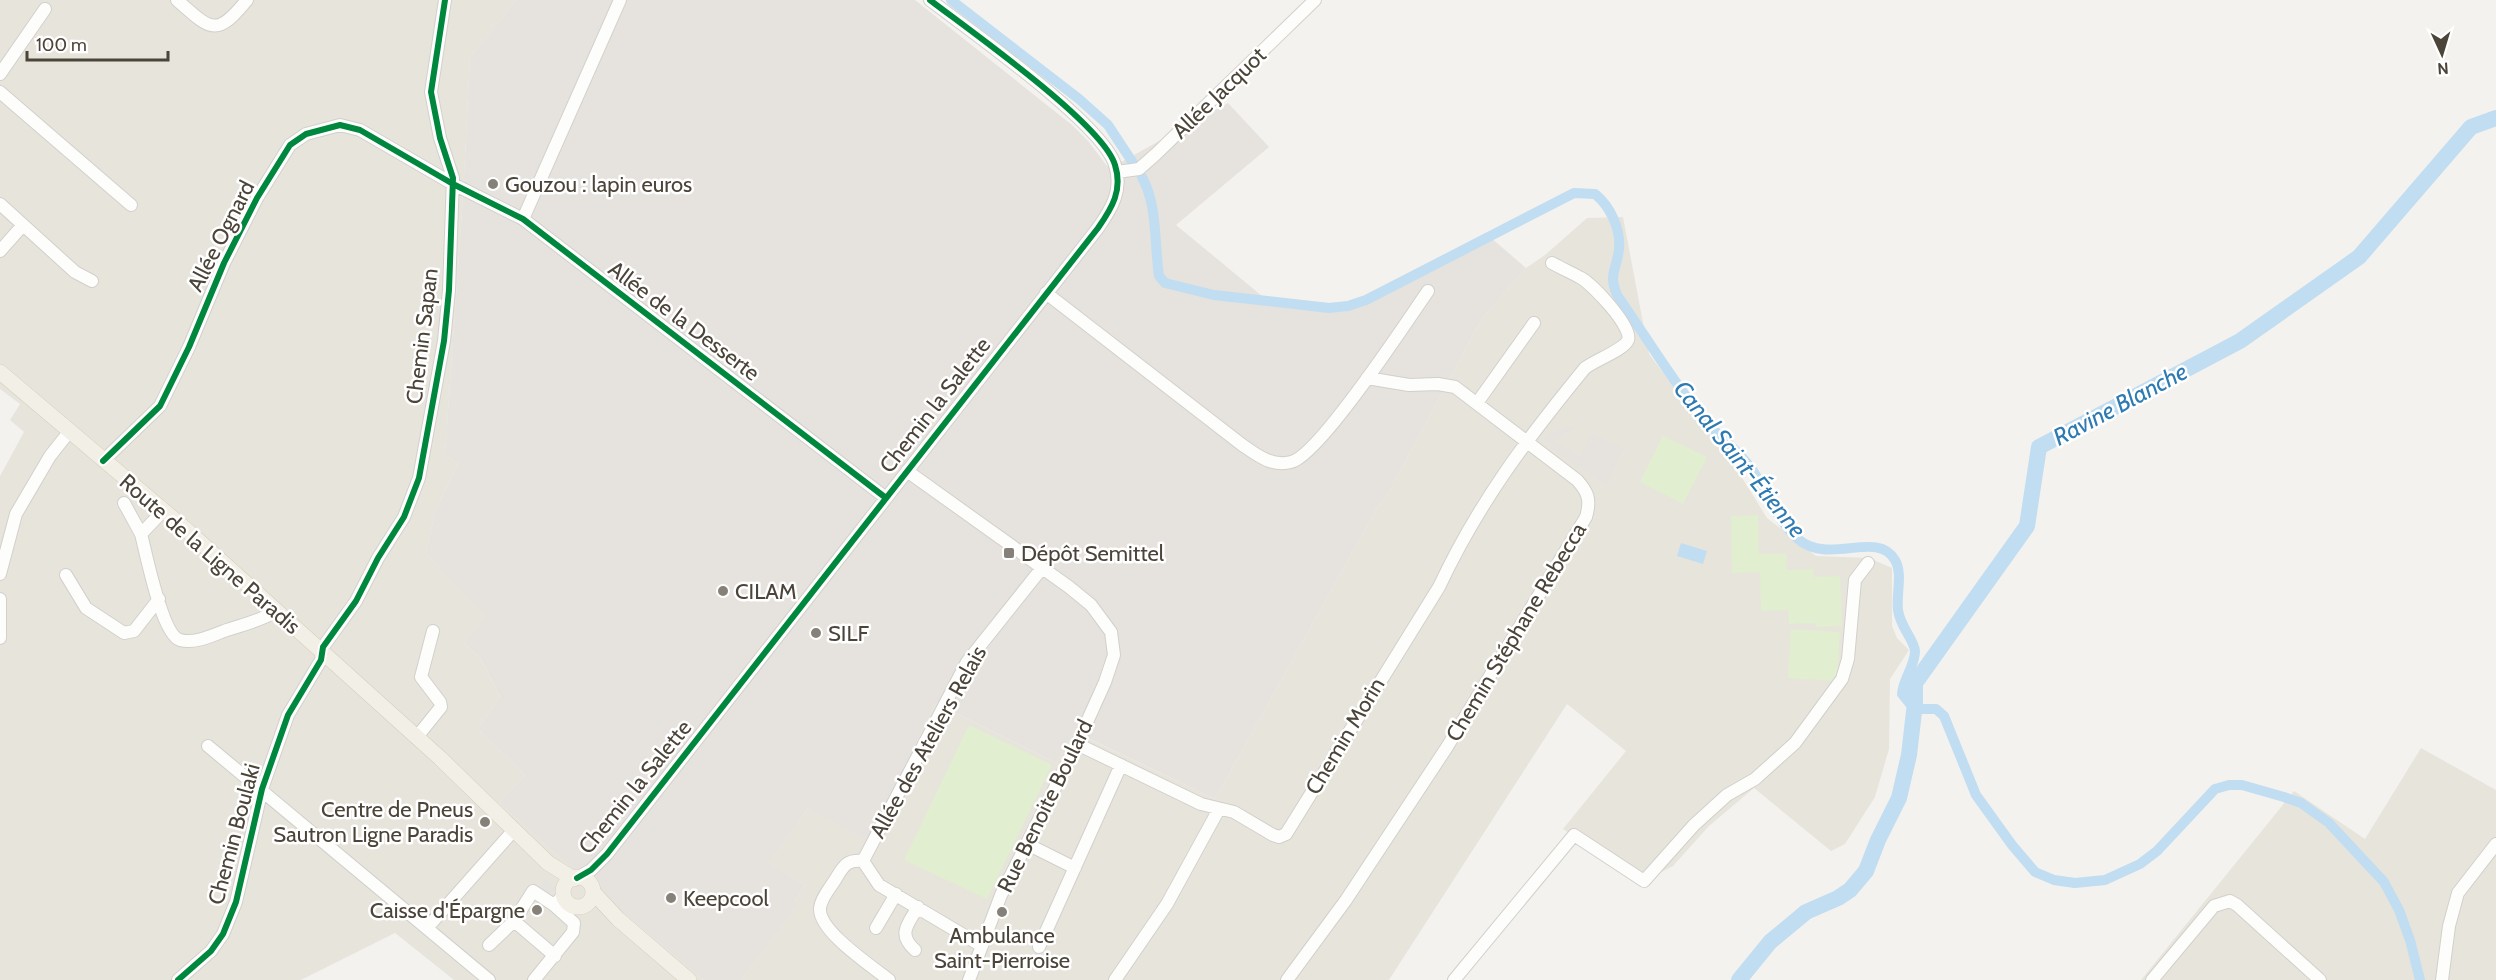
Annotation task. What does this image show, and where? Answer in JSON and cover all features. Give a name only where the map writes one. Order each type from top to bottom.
[{"type":"main road","name":"Route de la Ligne Paradis","points":[[0,372],[323,653],[548,863],[566,889]]},
{"type":"main road","points":[[590,895],[576,907],[571,905],[566,889],[587,880],[590,895],[689,980]]},
{"type":"street","points":[[177,0],[201,21],[222,25],[229,21],[247,0]]},
{"type":"street","name":"Chemin Sapan","points":[[323,653],[324,646],[356,601],[378,558],[404,517],[419,478],[444,341],[449,290],[453,184],[437,126],[431,92],[445,0]]},
{"type":"street","points":[[523,219],[620,0]]},
{"type":"street","points":[[930,0],[1078,118],[1110,153],[1117,172]]},
{"type":"street","name":"Allée Jacquot","points":[[1117,172],[1139,169],[1315,0]]},
{"type":"street","points":[[0,74],[45,9]]},
{"type":"street","points":[[0,92],[131,205]]},
{"type":"street","name":"Allée Ognard","points":[[103,460],[160,406],[182,364],[224,263],[257,198],[290,145],[298,138],[322,128],[350,126],[453,184]]},
{"type":"street","name":"Chemin la Salette","points":[[566,889],[607,854],[1110,211],[1118,194],[1117,172]]},
{"type":"street","name":"Allée de la Desserte","points":[[453,184],[523,219],[886,498]]},
{"type":"street","points":[[0,204],[75,272],[92,281]]},
{"type":"street","points":[[0,251],[23,225]]},
{"type":"street","points":[[1526,441],[1585,368],[1620,349],[1625,345],[1629,336],[1624,324],[1598,292],[1581,278],[1552,263]]},
{"type":"street","points":[[1046,293],[1265,460],[1284,463],[1301,459],[1314,447],[1367,378],[1428,291]]},
{"type":"street","points":[[1477,403],[1534,323]]},
{"type":"street","name":"Chemin Stéphane Rebecca","points":[[1287,980],[1346,900],[1447,747],[1586,517],[1589,498],[1584,487],[1543,452],[1452,386],[1409,385],[1367,378]]},
{"type":"street","points":[[0,574],[16,514],[50,456],[69,432]]},
{"type":"street","name":"Chemin Morin","points":[[1077,744],[1201,804],[1234,812],[1273,835],[1279,837],[1286,834],[1439,587],[1479,508],[1526,441]]},
{"type":"street","points":[[907,471],[1042,568]]},
{"type":"street","points":[[124,503],[141,534],[164,619],[173,636],[178,640],[205,638],[276,611]]},
{"type":"street","points":[[141,534],[163,512]]},
{"type":"street","points":[[1454,980],[1574,835],[1644,881],[1694,825],[1727,795],[1755,779],[1795,743],[1842,679],[1848,659],[1856,580],[1868,563]]},
{"type":"street","name":"Rue Benoite Boulard","points":[[969,980],[1001,895],[1077,744],[1105,682],[1114,655],[1111,632],[1091,605],[1042,568]]},
{"type":"street","name":"Allée des Ateliers Relais","points":[[863,861],[967,662],[1042,568]]},
{"type":"street","points":[[66,575],[86,608],[124,633],[134,631],[159,599]]},
{"type":"street","points":[[0,599],[0,638]]},
{"type":"street","points":[[416,738],[441,707],[440,702],[421,677],[433,631]]},
{"type":"street","name":"Chemin Boulaki","points":[[178,980],[212,951],[224,934],[236,902],[262,789],[288,715],[323,653]]},
{"type":"street","points":[[208,746],[489,980]]},
{"type":"street","points":[[1039,947],[1121,765]]},
{"type":"street","points":[[1115,980],[1173,894],[1219,809]]},
{"type":"street","points":[[427,928],[514,830]]},
{"type":"street","points":[[1027,844],[1075,868]]},
{"type":"street","points":[[2442,980],[2449,926],[2458,893],[2496,844]]},
{"type":"street","name":"Chemin la Salette","points":[[590,895],[607,854]]},
{"type":"street","points":[[889,980],[832,934],[821,916],[820,908],[824,899],[845,864],[854,860],[863,861],[879,885],[982,946]]},
{"type":"street","points":[[489,945],[514,921],[533,891],[566,889],[574,923],[573,932],[535,980]]},
{"type":"street","points":[[876,928],[896,894]]},
{"type":"street","points":[[2152,980],[2214,906],[2230,901],[2238,905],[2320,980]]},
{"type":"street","points":[[915,950],[907,943],[905,928],[918,907]]},
{"type":"street","points":[[514,921],[555,956]]},
{"type":"shaded area","points":[[0,0],[516,0],[470,57],[445,455],[458,464],[435,512],[426,554],[488,617],[464,643],[481,659],[500,697],[478,729],[525,775],[499,803],[580,876],[703,980],[454,980],[395,933],[301,980],[0,980],[0,476],[24,432],[10,420],[20,404],[0,389]]},
{"type":"shaded area","points":[[516,0],[915,0],[1072,125],[1107,166],[1123,161],[1228,103],[1269,147],[1176,225],[1262,296],[1333,312],[1347,311],[1372,302],[1490,237],[1526,268],[1481,320],[1390,490],[1377,508],[1215,799],[1073,731],[1056,763],[936,703],[869,841],[808,808],[768,863],[805,885],[795,901],[797,904],[741,980],[703,980],[580,876],[499,803],[525,775],[478,729],[500,697],[481,659],[464,643],[487,617],[426,554],[435,512],[458,464],[445,455],[470,57]]},
{"type":"shaded area","points":[[1623,217],[1649,354],[1739,473],[1767,518],[1816,556],[1869,558],[1892,568],[1892,626],[1897,638],[1909,650],[1890,679],[1889,749],[1875,797],[1845,844],[1831,851],[1754,788],[1709,826],[1673,866],[1644,881],[1563,829],[1626,751],[1567,704],[1389,980],[741,980],[796,904],[795,901],[805,885],[767,863],[808,808],[905,767],[936,703],[1056,763],[1072,731],[1215,799],[1377,508],[1390,490],[1481,320],[1526,268],[1545,255],[1587,218]]},
{"type":"shaded area","points":[[1568,425],[1574,428],[1551,445],[1544,438]]},
{"type":"shaded area","points":[[1591,433],[1624,448],[1607,485],[1551,449],[1557,443],[1581,455]]},
{"type":"shaded area","points":[[836,691],[912,750],[905,765],[829,699]]},
{"type":"shaded area","points":[[2421,748],[2496,790],[2496,980],[2141,980],[2294,791],[2365,839]]},
{"type":"shaded area","points":[[885,750],[904,767],[881,811],[875,816],[865,797],[855,787]]},
{"type":"shaded area","points":[[545,877],[557,889],[567,908],[582,914],[569,928],[533,900]]},
{"type":"green space","points":[[1663,436],[1707,457],[1683,504],[1640,482]]},
{"type":"green space","points":[[1758,515],[1759,554],[1786,553],[1787,570],[1813,569],[1814,577],[1840,576],[1842,626],[1816,627],[1815,623],[1789,624],[1788,610],[1761,611],[1760,572],[1732,573],[1731,516]]},
{"type":"green space","points":[[1791,629],[1840,632],[1837,681],[1788,678]]},
{"type":"green space","points":[[969,725],[1052,765],[987,899],[904,860]]},
{"type":"water","points":[[1681,543],[1707,551],[1703,564],[1677,556]]},
{"type":"waterway","name":"Canal Saint-Étienne","points":[[951,0],[1079,99],[1108,125],[1135,166]]},
{"type":"waterway","name":"Ravine Blanche","points":[[1739,980],[1770,942],[1806,912],[1850,890],[1866,871],[1878,840],[1899,798],[1909,755],[1915,683],[2027,526],[2039,447],[2240,341],[2359,257],[2471,127],[2496,118]]},
{"type":"waterway","name":"Canal Saint-Étienne","points":[[1142,177],[1151,200],[1159,276],[1165,283],[1214,295],[1329,308],[1348,306],[1366,300],[1574,193],[1595,194],[1610,211],[1618,234],[1619,249],[1613,276],[1617,295],[1700,415],[1753,471],[1778,515],[1791,532],[1810,546],[1824,549],[1877,547],[1887,551],[1895,560],[1899,571],[1899,616],[1915,651],[1902,694],[1914,709],[1936,709],[1944,716],[1976,795],[2012,845],[2035,872],[2054,880],[2075,883],[2105,880],[2140,864],[2157,851],[2215,789],[2229,785],[2242,785],[2301,803],[2329,823],[2384,882],[2399,910],[2410,940],[2420,980]]},
{"type":"cycle path","points":[[178,980],[211,951],[223,934],[236,902],[262,789],[288,715],[321,660],[323,647],[356,601],[378,558],[404,517],[419,478],[444,341],[449,290],[453,178],[440,138],[431,92],[445,0]]},
{"type":"cycle path","points":[[577,878],[591,870],[607,854],[1098,228],[1115,198],[1118,183],[1115,165],[1105,147],[1087,126],[1033,78],[930,0]]},
{"type":"cycle path","points":[[103,461],[160,406],[189,347],[224,263],[257,198],[290,145],[306,134],[340,125],[360,130],[453,184],[523,219],[886,498]]},
{"type":"place","name":"Gouzou : lapin euros","points":[[493,184]]},
{"type":"place","name":"Dépôt Semittel","points":[[1009,553]]},
{"type":"place","name":"CILAM","points":[[723,591]]},
{"type":"place","name":"SILF","points":[[816,633]]},
{"type":"place","name":"Centre de Pneus Sautron Ligne Paradis","points":[[485,822]]},
{"type":"place","name":"Keepcool","points":[[671,898]]},
{"type":"place","name":"Caisse d'Épargne","points":[[537,910]]},
{"type":"place","name":"Ambulance Saint-Pierroise","points":[[1002,912]]}]
